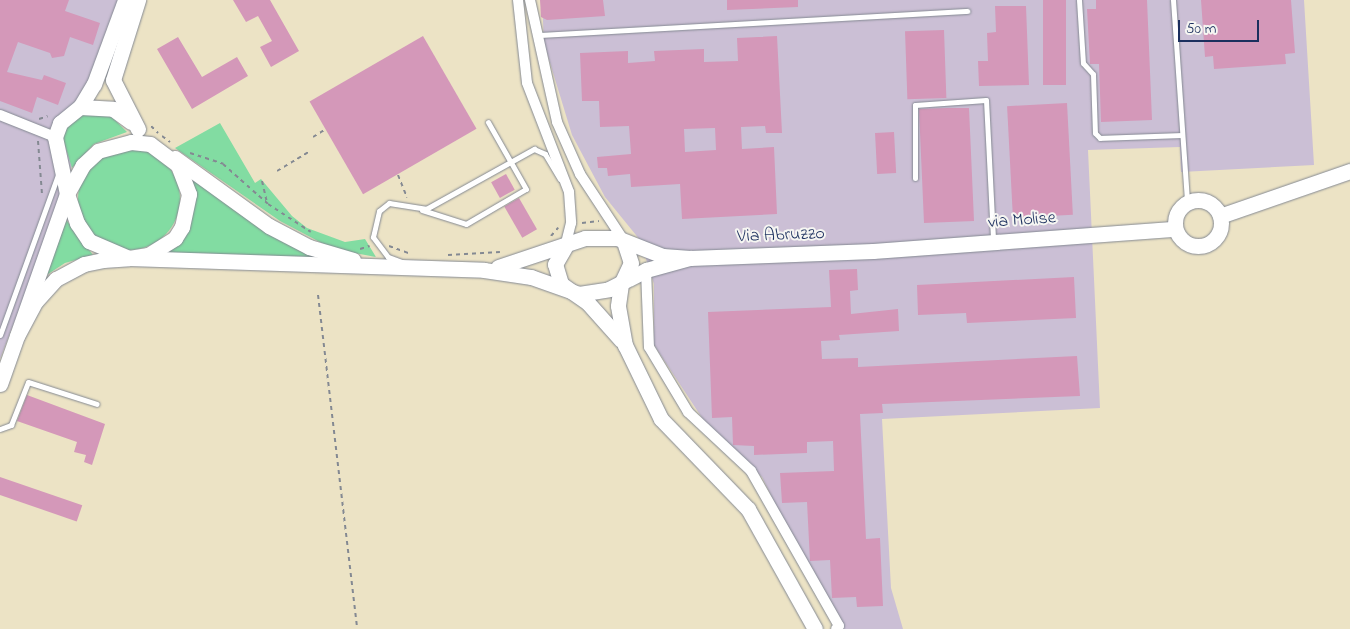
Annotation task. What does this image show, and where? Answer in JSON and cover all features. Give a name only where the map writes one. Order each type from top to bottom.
[{"type":"main road","points":[[125,0],[94,84],[80,107],[60,123],[55,137],[60,170],[67,194],[77,223],[89,241],[129,258],[374,266],[417,261],[531,277],[570,290],[592,294],[621,284]]},
{"type":"main road","points":[[138,0],[112,80],[142,124],[150,144]]},
{"type":"main road","points":[[80,107],[113,109],[142,124]]},
{"type":"main road","points":[[0,384],[67,194],[83,165],[98,150],[113,144],[150,144],[171,150],[269,226],[309,247],[374,266]]},
{"type":"main road","points":[[17,336],[36,301],[56,278],[84,264],[129,258],[163,248],[175,238],[187,212],[186,180],[171,150]]},
{"type":"main road","points":[[1220,216],[1350,171]]},
{"type":"main road","points":[[1207,201],[1220,216],[1220,230],[1204,245],[1190,244],[1175,229],[1176,213],[1187,202],[1207,201]]},
{"type":"main road","name":"via Molise","points":[[872,251],[993,244],[1175,229]]},
{"type":"main road","points":[[484,270],[565,247],[585,238],[624,242],[631,263],[621,284],[618,306],[625,346]]},
{"type":"main road","name":"Via Abruzzo","points":[[624,242],[664,256],[690,258],[872,251]]},
{"type":"main road","points":[[565,247],[555,273],[570,290],[588,303],[625,346],[661,419],[748,509],[815,629]]},
{"type":"main road","name":"Via Abruzzo","points":[[621,284],[646,270],[690,258]]},
{"type":"street","points":[[518,0],[527,83],[569,192],[571,225],[565,247]]},
{"type":"street","points":[[530,0],[535,35],[566,145],[608,219],[624,242]]},
{"type":"street","points":[[0,115],[55,137]]},
{"type":"street","points":[[646,270],[649,347],[688,412],[751,471],[839,626],[836,629]]},
{"type":"lane","points":[[1079,0],[1083,63],[1093,74],[1095,133],[1100,138],[1180,135]]},
{"type":"lane","points":[[1173,0],[1180,135],[1187,202]]},
{"type":"lane","points":[[535,35],[967,11]]},
{"type":"lane","points":[[915,178],[915,105],[986,100],[993,244]]},
{"type":"lane","points":[[417,261],[388,257],[376,242],[374,224],[380,211],[389,203],[406,203],[420,210],[466,224],[526,189],[488,122]]},
{"type":"lane","points":[[420,210],[509,160],[534,149],[545,154],[569,192]]},
{"type":"lane","points":[[0,335],[60,170]]},
{"type":"lane","points":[[0,430],[11,425],[28,382],[97,404]]},
{"type":"path","points":[[142,124],[171,150]]},
{"type":"path","points":[[312,137],[326,129]]},
{"type":"path","points":[[33,136],[38,143],[43,188],[39,203]]},
{"type":"path","points":[[185,151],[223,164],[268,204],[314,234]]},
{"type":"path","points":[[276,172],[309,152]]},
{"type":"path","points":[[398,175],[407,192],[406,203]]},
{"type":"path","points":[[262,180],[268,204]]},
{"type":"path","points":[[546,240],[561,226],[608,219]]},
{"type":"path","points":[[352,249],[382,240],[388,246],[417,261]]},
{"type":"path","points":[[446,255],[508,252]]},
{"type":"path","points":[[318,295],[357,629]]},
{"type":"shaded area","points":[[0,0],[126,0],[54,220],[0,359]]},
{"type":"shaded area","points":[[542,0],[1304,0],[1314,165],[1181,172],[1180,147],[1088,150],[1100,408],[882,419],[891,588],[903,629],[836,629],[762,477],[712,433],[654,345],[654,284],[640,240],[605,197],[572,135],[544,43]]},
{"type":"green space","points":[[86,112],[111,116],[127,132],[94,144],[72,168],[62,136],[67,126]]},
{"type":"green space","points":[[220,123],[255,183],[261,179],[292,216],[307,228],[345,242],[365,239],[376,257],[333,249],[280,221],[175,148]]},
{"type":"green space","points":[[129,148],[148,152],[165,163],[176,180],[180,199],[176,218],[165,235],[148,246],[129,250],[110,246],[93,235],[82,218],[78,199],[82,180],[93,163],[110,152]]},
{"type":"green space","points":[[191,177],[325,259],[163,255],[190,223],[195,201]]},
{"type":"green space","points":[[64,217],[93,255],[65,263],[42,278]]},
{"type":"building","points":[[0,0],[69,0],[65,11],[100,23],[93,45],[70,37],[64,56],[52,58],[50,53],[18,42],[7,72],[42,80],[44,75],[66,83],[58,105],[37,97],[32,113],[0,101]]},
{"type":"building","points":[[233,0],[270,0],[299,51],[271,67],[260,47],[272,41],[258,16],[246,22]]},
{"type":"building","points":[[540,0],[603,0],[605,16],[547,20],[541,17]]},
{"type":"building","points":[[727,0],[798,0],[798,7],[727,10]]},
{"type":"building","points":[[1043,0],[1066,0],[1066,85],[1043,85]]},
{"type":"building","points":[[1096,0],[1147,0],[1152,120],[1101,122],[1099,64],[1090,64],[1087,9],[1096,9]]},
{"type":"building","points":[[1201,0],[1291,0],[1295,53],[1285,54],[1286,64],[1214,69],[1213,56],[1205,57]]},
{"type":"building","points":[[995,6],[1026,6],[1029,85],[979,86],[978,61],[988,61],[987,33],[996,32]]},
{"type":"building","points":[[944,30],[946,98],[907,99],[905,31]]},
{"type":"building","points":[[423,36],[476,129],[363,194],[310,102]]},
{"type":"building","points":[[777,36],[782,133],[766,133],[765,126],[741,127],[742,149],[774,147],[777,214],[682,219],[680,184],[631,187],[630,174],[608,176],[607,168],[598,168],[597,157],[631,154],[629,126],[600,127],[599,101],[582,101],[580,53],[628,51],[628,63],[655,61],[654,51],[704,49],[704,62],[738,61],[737,38]],"holes":[[[715,128],[716,150],[685,152],[684,129]]]},
{"type":"building","points":[[178,37],[202,77],[237,57],[248,76],[192,109],[157,49]]},
{"type":"building","points":[[1067,103],[1073,215],[1013,218],[1007,106]]},
{"type":"building","points":[[969,108],[974,221],[924,223],[919,109]]},
{"type":"building","points":[[894,132],[896,173],[877,174],[875,133]]},
{"type":"building","points":[[506,174],[515,190],[500,198],[491,182]]},
{"type":"building","points":[[519,198],[537,229],[522,238],[504,206]]},
{"type":"building","points":[[857,269],[858,290],[850,291],[851,314],[898,309],[899,331],[839,335],[840,340],[821,341],[822,359],[858,358],[858,367],[1077,356],[1080,396],[882,404],[883,413],[860,414],[866,539],[880,538],[883,606],[857,607],[856,597],[832,598],[830,560],[810,561],[807,502],[782,503],[780,473],[834,471],[833,441],[807,442],[807,453],[754,455],[754,446],[733,445],[732,417],[712,418],[708,312],[831,307],[829,270]]},
{"type":"building","points":[[1074,277],[1076,318],[967,323],[966,313],[918,315],[917,285]]},
{"type":"building","points":[[27,395],[105,424],[92,465],[84,462],[86,455],[74,452],[77,442],[17,421]]},
{"type":"building","points":[[0,477],[82,505],[77,521],[0,495]]}]
